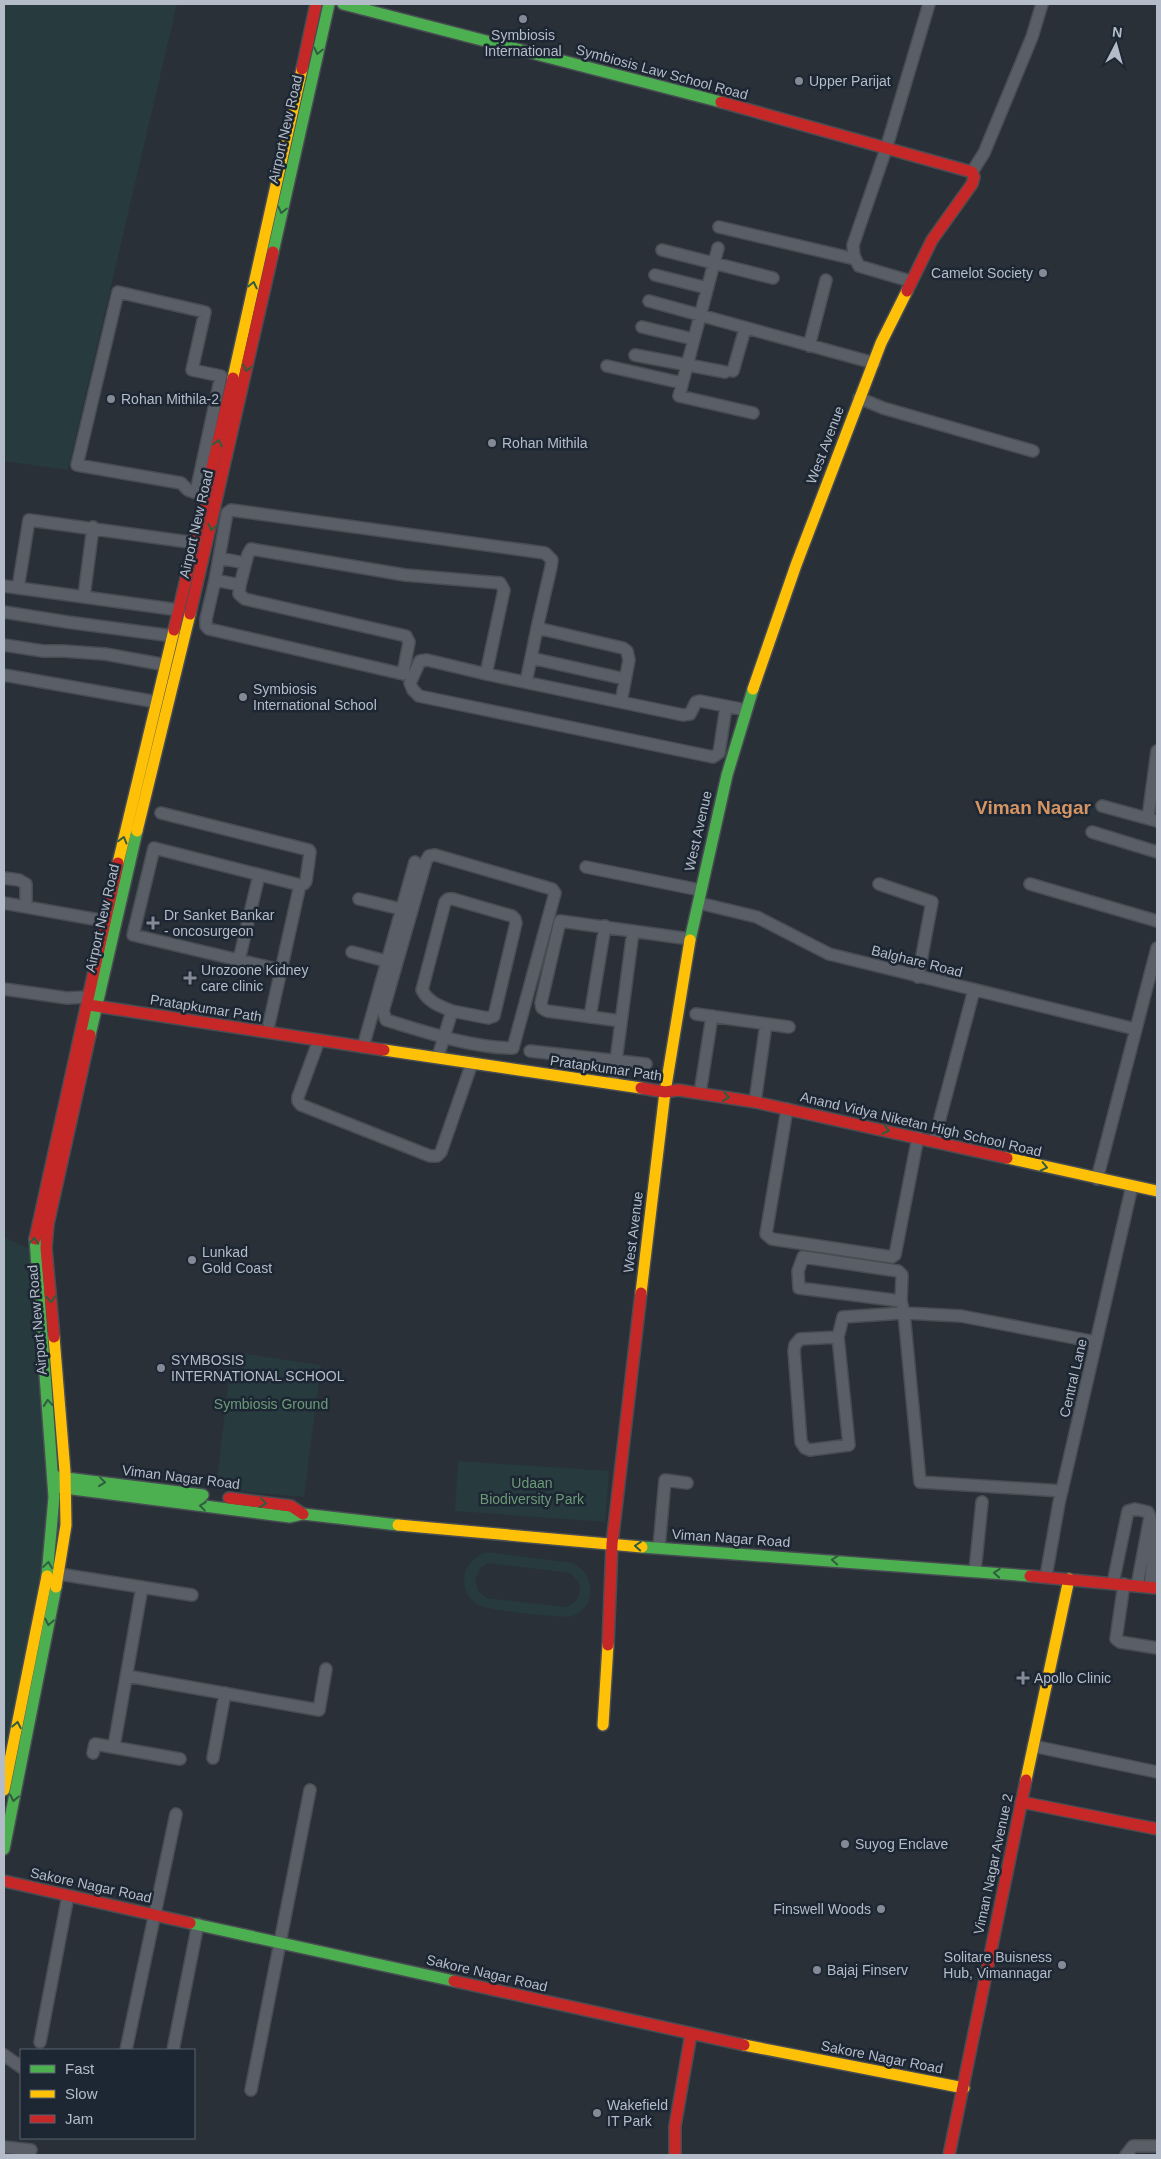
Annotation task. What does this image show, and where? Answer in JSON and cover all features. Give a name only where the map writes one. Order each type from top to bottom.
[{"type":"street","name":"Airport New Road","points":[[4,1849],[59,1574],[66,1526],[60,1482],[46,1241],[49,1216],[92,1002],[105,921],[196,543],[201,494],[316,4]]},
{"type":"street","name":"Airport New Road","points":[[92,1002],[132,851],[209,539],[329,4]]},
{"type":"street","name":"Symbiosis Law School Road","points":[[343,4],[743,108],[972,172]]},
{"type":"street","points":[[910,280],[859,266],[855,259],[854,245],[886,149],[929,4]]},
{"type":"street","points":[[972,172],[984,153],[1032,38],[1042,4]]},
{"type":"street","name":"West Avenue","points":[[603,1725],[610,1628],[612,1544],[665,1087],[690,940],[727,775],[746,710],[796,565],[881,343],[910,280],[932,240],[972,184],[974,178],[972,172]]},
{"type":"street","points":[[719,227],[855,259]]},
{"type":"street","points":[[718,248],[679,396],[753,413]]},
{"type":"street","points":[[662,250],[772,278]]},
{"type":"street","points":[[655,275],[707,288]]},
{"type":"street","points":[[809,346],[826,280]]},
{"type":"street","points":[[118,292],[206,312],[192,370],[221,376],[201,494],[188,490],[181,483],[77,465],[118,292]]},
{"type":"street","points":[[649,301],[874,363]]},
{"type":"street","points":[[642,327],[693,339]]},
{"type":"street","points":[[635,355],[687,366],[729,371],[745,329]]},
{"type":"street","points":[[607,366],[682,383]]},
{"type":"street","points":[[859,398],[883,408],[1033,451]]},
{"type":"street","points":[[407,677],[209,630],[206,626],[206,620],[227,513],[232,510],[545,554],[552,560],[551,567],[526,682]]},
{"type":"street","points":[[18,588],[29,520],[93,527],[196,543]]},
{"type":"street","points":[[84,596],[93,527]]},
{"type":"street","points":[[486,674],[504,590],[500,583],[405,575],[251,549],[249,551],[239,594],[245,599],[406,636],[409,642],[407,677],[413,690],[420,696],[713,758],[718,753],[726,707]]},
{"type":"street","points":[[219,558],[245,563]]},
{"type":"street","points":[[215,580],[240,585]]},
{"type":"street","points":[[4,586],[179,610]]},
{"type":"street","points":[[4,612],[173,636]]},
{"type":"street","points":[[537,628],[623,648],[627,651],[629,655],[621,702]]},
{"type":"street","points":[[4,645],[43,651],[105,654],[166,665]]},
{"type":"street","points":[[531,658],[625,679]]},
{"type":"street","points":[[407,677],[420,661],[427,660],[486,674],[688,715],[698,701],[746,710]]},
{"type":"street","points":[[4,675],[157,702]]},
{"type":"street","points":[[1102,806],[1153,820],[1157,751]]},
{"type":"street","points":[[161,813],[309,850],[311,858],[306,881],[300,885],[269,1024]]},
{"type":"street","points":[[1092,832],[1157,852]]},
{"type":"street","points":[[281,970],[133,935],[154,848],[300,885]]},
{"type":"street","points":[[435,855],[552,889],[554,898],[513,1048],[498,1048],[444,1036],[386,1020],[383,1011],[429,856],[435,855]]},
{"type":"street","points":[[364,1043],[415,862]]},
{"type":"street","points":[[586,867],[700,890]]},
{"type":"street","points":[[239,960],[259,875]]},
{"type":"street","points":[[4,878],[19,880],[26,884],[26,907]]},
{"type":"street","points":[[879,884],[932,902],[918,977]]},
{"type":"street","points":[[1030,884],[1157,922]]},
{"type":"street","points":[[359,899],[401,910]]},
{"type":"street","points":[[448,899],[453,899],[512,916],[516,924],[494,1016],[488,1018],[452,1011],[436,1004],[426,997],[422,990],[445,902],[448,899]]},
{"type":"street","points":[[4,903],[105,921]]},
{"type":"street","name":"Balghare Road","points":[[698,903],[757,917],[829,954],[1135,1029]]},
{"type":"street","points":[[621,1021],[547,1011],[542,1008],[541,1003],[560,921],[605,926],[690,940]]},
{"type":"street","points":[[590,1017],[605,926]]},
{"type":"street","points":[[614,1076],[633,931]]},
{"type":"street","points":[[1097,1179],[1157,948]]},
{"type":"street","points":[[352,952],[386,960]]},
{"type":"street","points":[[4,989],[92,1002]]},
{"type":"street","points":[[934,1141],[974,990]]},
{"type":"street","name":"Pratapkumar Path","points":[[92,1002],[243,1024],[319,1040],[440,1050],[513,1065],[665,1087]]},
{"type":"street","points":[[440,1050],[452,1011]]},
{"type":"street","points":[[696,1014],[789,1027]]},
{"type":"street","points":[[700,1093],[712,1016]]},
{"type":"street","name":"Pratapkumar Path","points":[[243,1024],[269,1024],[472,1063],[513,1065],[614,1076],[678,1090]]},
{"type":"street","points":[[755,1102],[766,1024]]},
{"type":"street","points":[[319,1040],[298,1096],[298,1101],[301,1105],[430,1156],[437,1156],[441,1152],[472,1063]]},
{"type":"street","points":[[530,1051],[646,1064]]},
{"type":"street","name":"Anand Vidya Niketan High School Road","points":[[678,1090],[755,1102],[1157,1191]]},
{"type":"street","points":[[786,1109],[766,1234],[772,1239],[892,1257],[896,1255],[918,1137]]},
{"type":"street","name":"Central Lane","points":[[1046,1576],[1062,1491],[1132,1186]]},
{"type":"street","points":[[1062,1491],[920,1482],[903,1307],[902,1275],[898,1271],[803,1256],[798,1271],[799,1288],[903,1307],[961,1316],[1096,1342]]},
{"type":"street","points":[[838,1337],[800,1340],[795,1345],[801,1442],[805,1448],[810,1450],[849,1445],[838,1337],[843,1317],[903,1307]]},
{"type":"street","points":[[659,1547],[665,1480],[687,1483]]},
{"type":"street","name":"Airport New Road","points":[[4,1790],[48,1564],[60,1482]]},
{"type":"street","name":"Viman Nagar Road","points":[[60,1482],[291,1506],[303,1514],[392,1524],[612,1544],[1046,1576],[1154,1587]]},
{"type":"street","points":[[975,1571],[982,1502]]},
{"type":"street","points":[[1137,1586],[1150,1517],[1148,1512],[1134,1509],[1128,1511],[1118,1584],[1116,1638],[1120,1642],[1157,1648]]},
{"type":"street","points":[[1154,1587],[1157,1524]]},
{"type":"street","points":[[59,1574],[192,1595]]},
{"type":"street","name":"Viman Nagar Avenue 2","points":[[949,2155],[1021,1802],[1070,1578]]},
{"type":"street","points":[[114,1746],[142,1587]]},
{"type":"street","points":[[127,1676],[319,1710],[326,1669]]},
{"type":"street","points":[[213,1758],[225,1693]]},
{"type":"street","points":[[93,1753],[95,1744],[180,1759]]},
{"type":"street","points":[[1033,1746],[1157,1772]]},
{"type":"street","points":[[252,2090],[310,1790]]},
{"type":"street","points":[[1021,1802],[1157,1829]]},
{"type":"street","points":[[126,2049],[176,1814]]},
{"type":"street","name":"Sakore Nagar Road","points":[[4,1881],[691,2034],[964,2088]]},
{"type":"street","points":[[40,2042],[68,1896]]},
{"type":"street","points":[[173,2049],[198,1924]]},
{"type":"street","points":[[666,2155],[675,2126],[691,2034]]},
{"type":"street","points":[[4,2055],[20,2066]]},
{"type":"street","points":[[674,2155],[675,2126]]},
{"type":"street","points":[[1126,2155],[1133,2146],[1157,2146]]},
{"type":"street","points":[[4,2147],[31,2150]]},
{"type":"green space","points":[[4,4],[177,4],[68,470],[4,461]]},
{"type":"green space","points":[[4,1237],[30,1249],[51,1499],[47,1549],[4,1760]]},
{"type":"green space","name":"Symbiosis Ground","points":[[232,1352],[321,1365],[304,1497],[216,1489]]},
{"type":"green space","name":"Udaan Biodiversity Park","points":[[458,1461],[609,1471],[605,1522],[455,1511]]},
{"type":"green space","points":[[487,1552],[573,1563],[586,1575],[589,1582],[590,1598],[580,1612],[566,1617],[509,1611],[478,1605],[468,1594],[464,1579],[469,1565]],"holes":[[[488,1563],[570,1573],[579,1583],[580,1591],[578,1598],[573,1604],[565,1607],[486,1598],[478,1591],[475,1579],[481,1567]]]},
{"type":"traffic: fast","points":[[273,252],[329,4]]},
{"type":"traffic: fast","points":[[343,4],[721,102]]},
{"type":"traffic: fast","points":[[690,940],[727,775],[753,689]]},
{"type":"traffic: fast","points":[[90,1035],[137,831]]},
{"type":"traffic: fast","points":[[35,1239],[54,1497],[47,1576]]},
{"type":"traffic: fast","points":[[58,1477],[203,1495]]},
{"type":"traffic: fast","points":[[57,1487],[290,1517],[303,1514],[398,1525]]},
{"type":"traffic: fast","points":[[642,1547],[1030,1576]]},
{"type":"traffic: fast","points":[[4,1849],[56,1587]]},
{"type":"traffic: fast","points":[[190,1923],[454,1981]]},
{"type":"traffic: slow","points":[[233,378],[302,69]]},
{"type":"traffic: slow","points":[[753,689],[796,565],[881,343],[907,291]]},
{"type":"traffic: slow","points":[[137,831],[190,614]]},
{"type":"traffic: slow","points":[[118,863],[174,630]]},
{"type":"traffic: slow","points":[[641,1293],[665,1092],[690,940]]},
{"type":"traffic: slow","points":[[384,1050],[641,1088]]},
{"type":"traffic: slow","points":[[1007,1158],[1157,1191]]},
{"type":"traffic: slow","points":[[54,1337],[65,1472],[66,1525],[56,1587]]},
{"type":"traffic: slow","points":[[398,1525],[642,1547]]},
{"type":"traffic: slow","points":[[4,1790],[47,1576]]},
{"type":"traffic: slow","points":[[1026,1780],[1069,1579]]},
{"type":"traffic: slow","points":[[603,1725],[608,1645]]},
{"type":"traffic: slow","points":[[744,2045],[964,2088]]},
{"type":"traffic: jam","points":[[302,69],[316,4]]},
{"type":"traffic: jam","points":[[721,102],[972,172],[974,177],[972,184],[932,240],[907,291]]},
{"type":"traffic: jam","points":[[190,614],[273,252]]},
{"type":"traffic: jam","points":[[174,630],[233,378]]},
{"type":"traffic: jam","points":[[35,1239],[118,863]]},
{"type":"traffic: jam","points":[[89,1005],[384,1050]]},
{"type":"traffic: jam","points":[[54,1337],[46,1248],[48,1224],[90,1035]]},
{"type":"traffic: jam","points":[[641,1088],[665,1092],[678,1090],[755,1102],[1007,1158]]},
{"type":"traffic: jam","points":[[608,1645],[612,1544],[641,1293]]},
{"type":"traffic: jam","points":[[229,1498],[291,1506],[303,1514]]},
{"type":"traffic: jam","points":[[1030,1576],[1157,1588]]},
{"type":"traffic: jam","points":[[949,2155],[1026,1780]]},
{"type":"traffic: jam","points":[[1021,1802],[1157,1829]]},
{"type":"traffic: jam","points":[[4,1881],[190,1923]]},
{"type":"traffic: jam","points":[[454,1981],[744,2045]]},
{"type":"traffic: jam","points":[[675,2155],[675,2126],[691,2034]]},
{"type":"place","name":"Symbiosis International","points":[[523,19]]},
{"type":"place","name":"Upper Parijat","points":[[799,81]]},
{"type":"place","name":"Camelot Society","points":[[1043,273]]},
{"type":"place","name":"Rohan Mithila-2","points":[[111,399]]},
{"type":"place","name":"Rohan Mithila","points":[[492,443]]},
{"type":"place","name":"Symbiosis International School","points":[[243,697]]},
{"type":"place","name":"Dr Sanket Bankar - oncosurgeon","points":[[153,923]]},
{"type":"place","name":"Urozoone Kidney care clinic","points":[[190,978]]},
{"type":"place","name":"Lunkad Gold Coast","points":[[192,1260]]},
{"type":"place","name":"SYMBOSIS INTERNATIONAL SCHOOL","points":[[161,1368]]},
{"type":"place","name":"Apollo Clinic","points":[[1023,1678]]},
{"type":"place","name":"Suyog Enclave","points":[[845,1844]]},
{"type":"place","name":"Finswell Woods","points":[[881,1909]]},
{"type":"place","name":"Solitare Buisness Hub, Vimannagar","points":[[1062,1965]]},
{"type":"place","name":"Bajaj Finserv","points":[[817,1970]]},
{"type":"place","name":"Wakefield IT Park","points":[[597,2113]]},
{"type":"district","name":"Viman Nagar","points":[[1033,807]]}]
